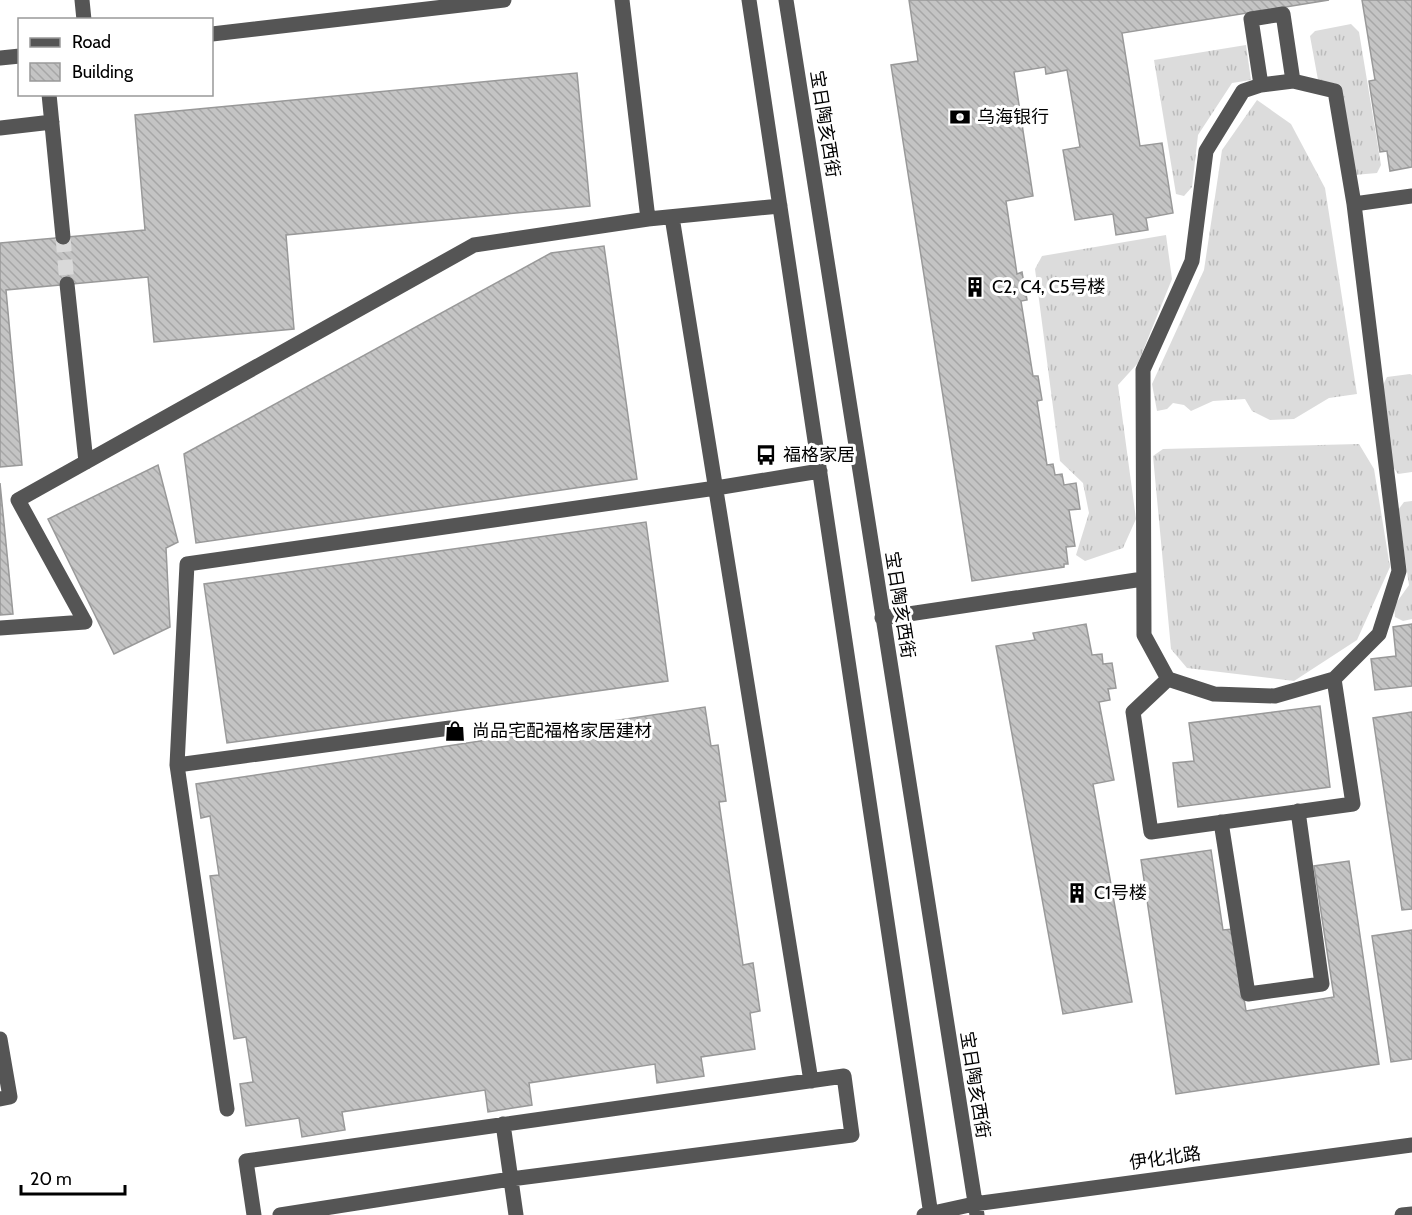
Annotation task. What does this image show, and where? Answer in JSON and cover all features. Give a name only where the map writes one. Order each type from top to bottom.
[{"type":"street","points":[[82,0],[84,18]]},
{"type":"street","points":[[213,34],[504,0]]},
{"type":"street","points":[[622,0],[648,219]]},
{"type":"street","points":[[749,0],[929,1215]]},
{"type":"street","name":"宝日陶亥西街","points":[[786,0],[975,1209]]},
{"type":"street","points":[[1261,85],[1251,19],[1283,14],[1293,81]]},
{"type":"street","points":[[0,58],[18,56]]},
{"type":"street","points":[[1293,81],[1335,91],[1354,204],[1399,572],[1378,634],[1334,679],[1275,696],[1214,694],[1168,679],[1143,635],[1143,370],[1192,261],[1206,151],[1244,91],[1261,85],[1293,81]]},
{"type":"street","points":[[50,96],[63,237]]},
{"type":"street","points":[[0,128],[52,122]]},
{"type":"street","points":[[1354,204],[1412,196]]},
{"type":"street","points":[[0,628],[85,622],[18,500],[474,245],[648,219],[780,206]]},
{"type":"street","points":[[672,217],[812,1081]]},
{"type":"street","points":[[68,284],[86,462]]},
{"type":"street","points":[[227,1109],[177,765],[187,564],[820,471]]},
{"type":"street","points":[[882,618],[1143,579]]},
{"type":"street","points":[[1168,679],[1133,712],[1151,832],[1353,804],[1334,679]]},
{"type":"street","points":[[177,765],[450,728]]},
{"type":"street","points":[[1221,822],[1248,994],[1322,984],[1298,812]]},
{"type":"street","points":[[0,1039],[10,1097],[0,1099]]},
{"type":"street","points":[[254,1215],[246,1161],[844,1076],[852,1135],[510,1179],[280,1215]]},
{"type":"street","points":[[503,1124],[516,1215]]},
{"type":"street","name":"伊化北路","points":[[929,1215],[1412,1145]]},
{"type":"street","points":[[1402,1215],[1412,1214]]},
{"type":"green space","points":[[1351,24],[1359,32],[1381,165],[1377,173],[1354,175],[1341,85],[1318,80],[1310,36],[1315,31]]},
{"type":"green space","points":[[1246,45],[1251,80],[1232,83],[1198,135],[1192,187],[1184,196],[1176,194],[1154,60]]},
{"type":"green space","points":[[1257,100],[1291,124],[1325,188],[1357,394],[1329,398],[1294,419],[1270,420],[1252,411],[1245,399],[1213,401],[1191,411],[1184,405],[1173,403],[1167,409],[1157,411],[1152,384],[1204,270],[1222,150]]},
{"type":"green space","points":[[1166,235],[1172,279],[1138,363],[1118,385],[1136,519],[1123,548],[1085,561],[1076,555],[1089,513],[1083,483],[1060,461],[1035,269],[1042,256]]},
{"type":"green space","points":[[1412,375],[1412,472],[1398,474],[1393,467],[1383,385],[1387,377]]},
{"type":"green space","points":[[1359,444],[1374,469],[1390,567],[1357,640],[1294,681],[1187,668],[1171,649],[1153,456],[1163,449]]},
{"type":"green space","points":[[1412,501],[1412,619],[1403,621],[1395,617],[1394,606],[1409,585],[1398,510],[1404,502]]},
{"type":"building","name":"C2, C4, C5号楼","points":[[909,0],[1329,0],[1122,33],[1140,146],[1162,143],[1173,213],[1146,218],[1148,230],[1116,235],[1113,214],[1075,220],[1063,150],[1080,147],[1067,70],[1046,74],[1045,67],[1014,72],[1033,196],[1006,201],[1017,274],[1022,272],[1027,300],[1021,301],[1033,376],[1038,376],[1042,400],[1037,401],[1047,465],[1053,464],[1055,475],[1062,474],[1064,485],[1076,483],[1080,509],[1069,510],[1075,546],[1066,547],[1068,564],[1064,564],[1064,567],[972,581],[891,65],[918,61]]},
{"type":"building","points":[[1362,0],[1412,0],[1412,167],[1390,171],[1387,151],[1380,152],[1369,81],[1375,80]]},
{"type":"building","points":[[577,73],[590,206],[286,235],[294,329],[154,342],[148,277],[6,290],[22,465],[0,467],[0,243],[145,230],[135,115]]},
{"type":"building","points":[[604,246],[637,479],[196,543],[184,454],[551,253]]},
{"type":"building","points":[[158,465],[178,542],[166,548],[170,627],[114,654],[48,519]]},
{"type":"building","points":[[0,483],[13,614],[0,615]]},
{"type":"building","points":[[646,522],[668,681],[227,743],[204,584]]},
{"type":"building","name":"C1号楼","points":[[1086,624],[1092,655],[1102,654],[1103,664],[1112,663],[1116,688],[1108,689],[1110,700],[1099,702],[1114,780],[1093,784],[1132,1002],[1063,1014],[996,646],[1035,640],[1033,633]]},
{"type":"building","points":[[1412,624],[1412,686],[1375,690],[1371,659],[1396,656],[1393,627]]},
{"type":"building","points":[[1320,706],[1330,787],[1178,807],[1173,763],[1194,761],[1189,723]]},
{"type":"building","points":[[705,707],[711,746],[718,745],[726,801],[719,802],[743,965],[753,963],[760,1011],[750,1013],[755,1049],[701,1057],[704,1076],[657,1083],[655,1064],[529,1083],[532,1105],[488,1112],[485,1090],[342,1112],[345,1130],[302,1137],[299,1118],[246,1126],[240,1084],[253,1082],[246,1037],[234,1039],[210,876],[219,875],[210,816],[201,818],[196,784]]},
{"type":"building","points":[[1412,712],[1412,909],[1402,910],[1373,718]]},
{"type":"building","points":[[1211,850],[1223,930],[1233,929],[1246,1011],[1334,997],[1314,866],[1349,861],[1379,1064],[1176,1094],[1141,860]]},
{"type":"building","points":[[1412,930],[1412,1059],[1391,1062],[1372,936]]},
{"type":"tunnel","points":[[63,237],[67,284]]},
{"type":"place","name":"乌海银行","points":[[960,117]]},
{"type":"place","name":"C2, C4, C5号楼","points":[[975,287]]},
{"type":"place","name":"福格家居","points":[[766,455]]},
{"type":"place","name":"尚品宅配福格家居建材","points":[[455,731]]},
{"type":"place","name":"C1号楼","points":[[1077,893]]}]
